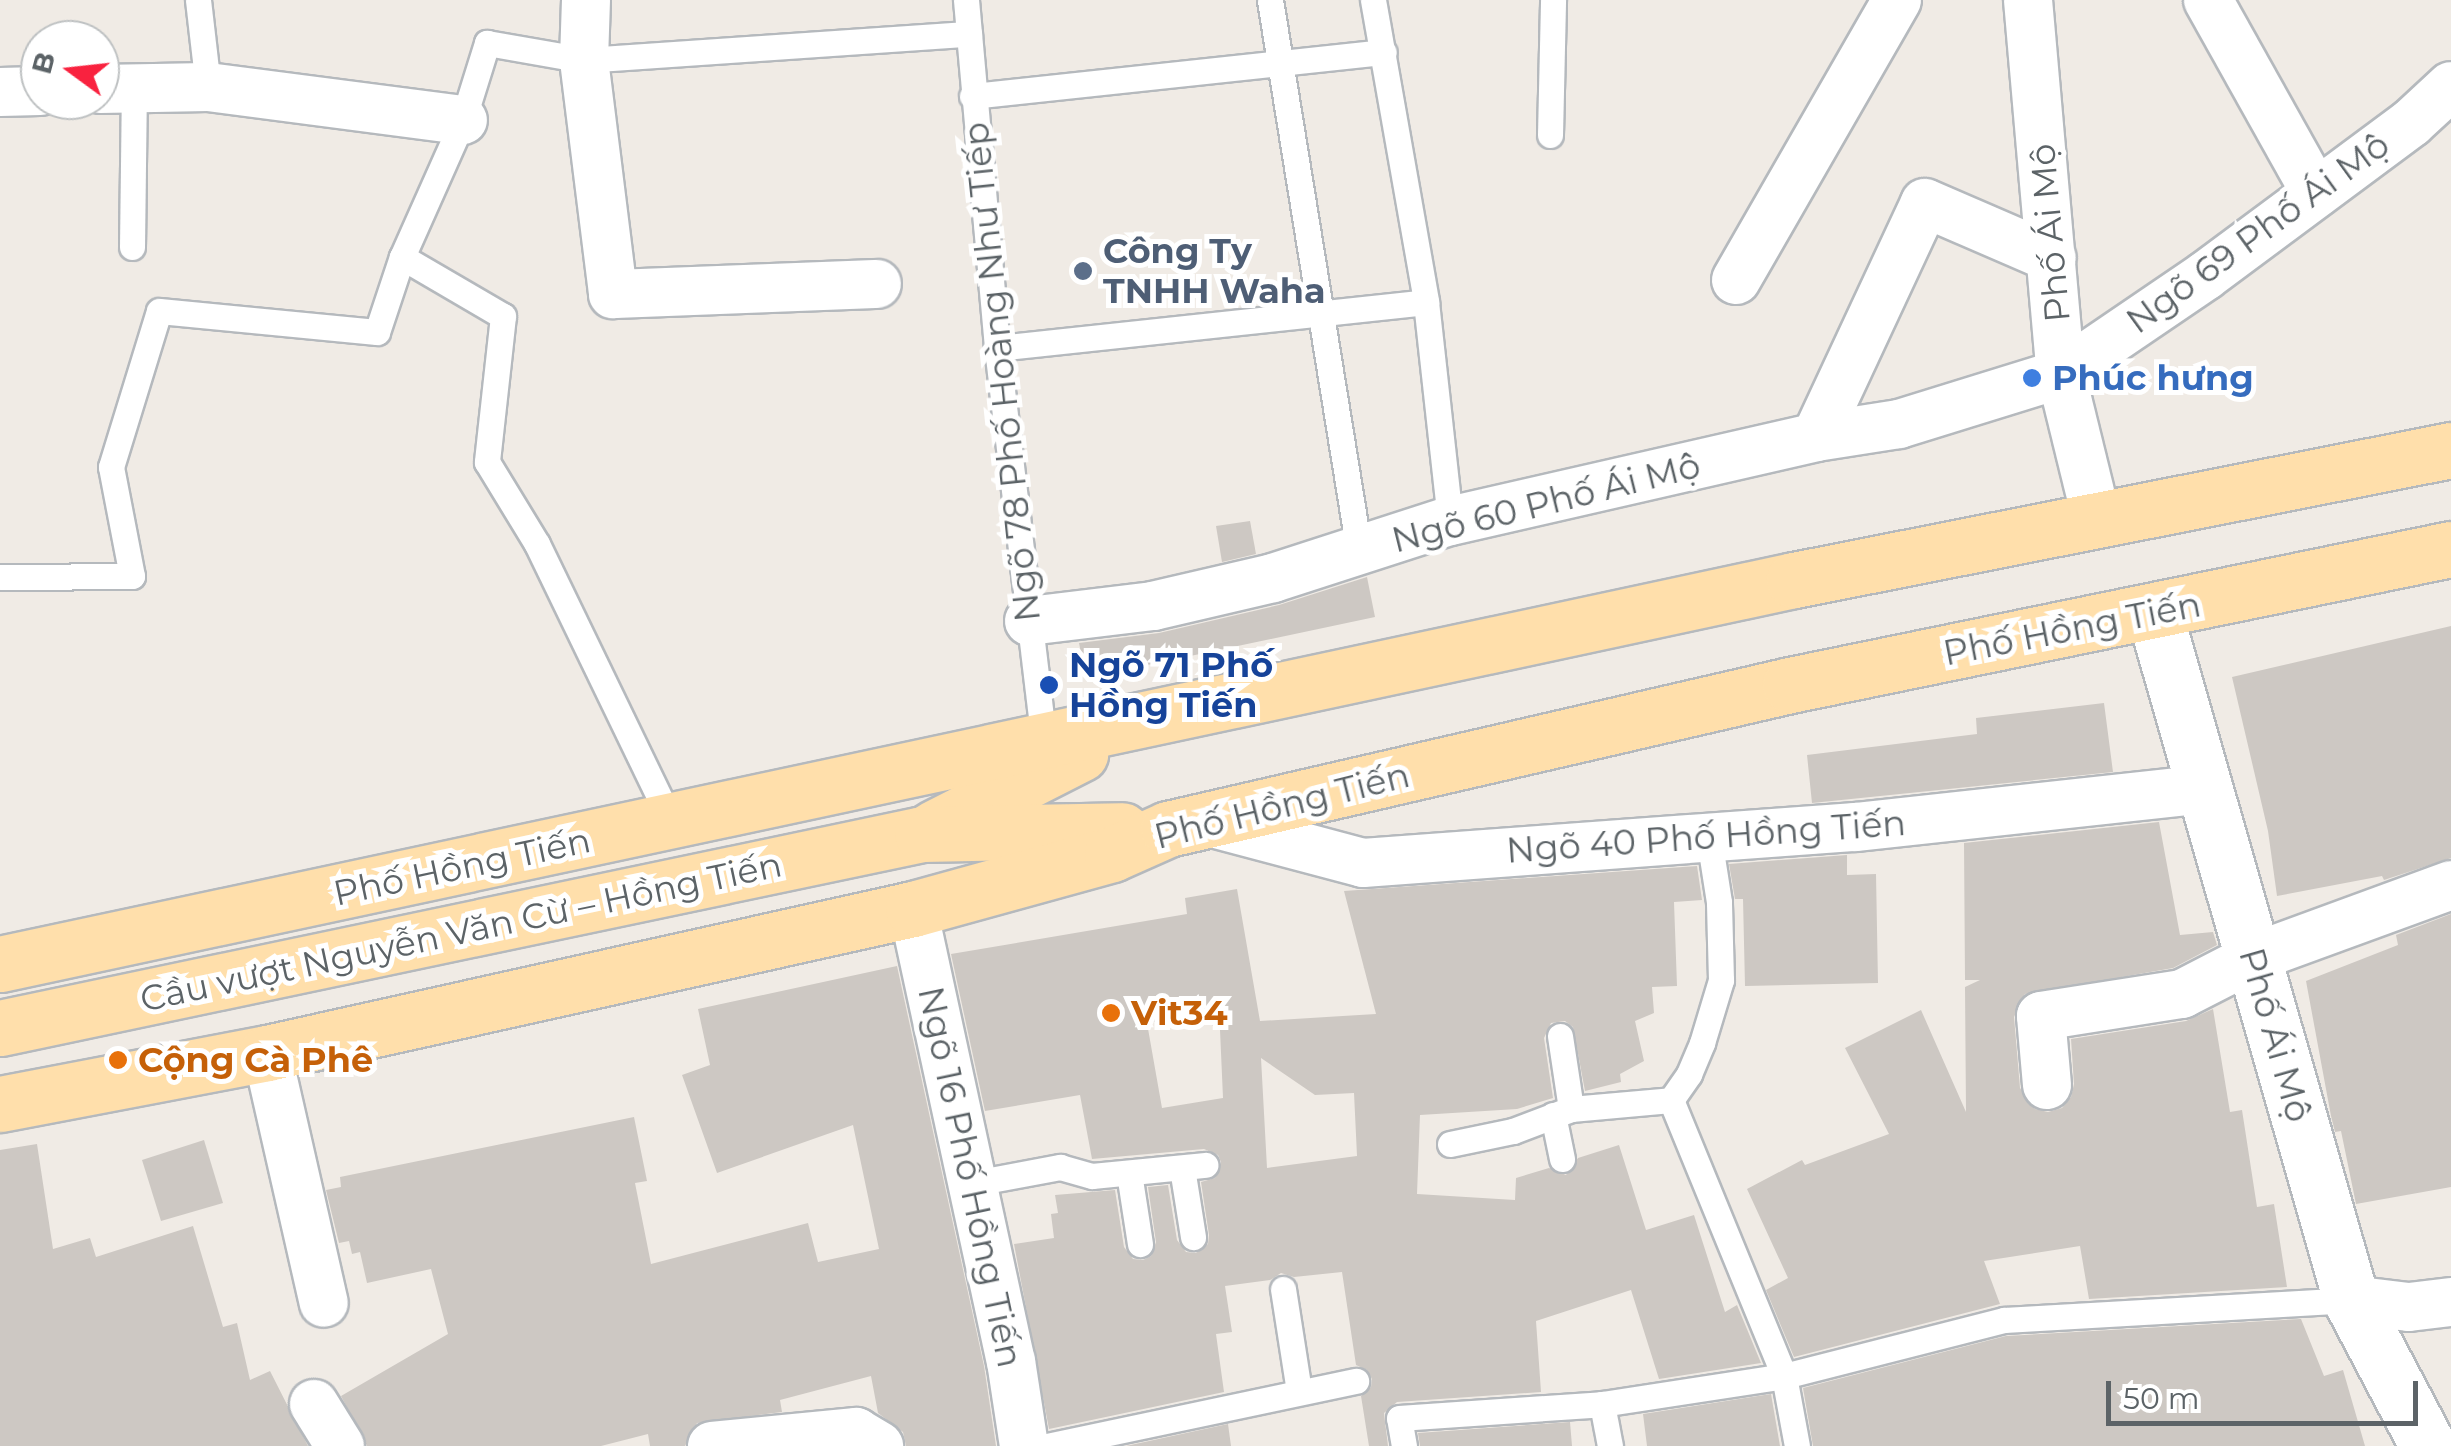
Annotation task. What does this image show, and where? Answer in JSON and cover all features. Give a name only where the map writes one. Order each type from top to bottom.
[{"type":"main road","name":"Phố Hồng Tiến","points":[[0,964],[1794,580],[2451,450]]},
{"type":"main road","name":"Phố Hồng Tiến","points":[[0,1104],[267,1053],[912,908],[1112,854],[1189,825],[1790,685],[2451,548]]},
{"type":"main road","points":[[922,834],[1146,720]]},
{"type":"main road","points":[[922,834],[1189,825]]},
{"type":"main road","name":"Cầu vượt Nguyễn Văn Cừ – Hồng Tiến","points":[[0,1028],[922,834]]},
{"type":"street","points":[[586,0],[584,60],[613,294],[877,284]]},
{"type":"street","points":[[1736,280],[1897,0]]},
{"type":"street","name":"Phố Ái Mộ","points":[[2028,0],[2061,374],[2097,521]]},
{"type":"street","points":[[2208,0],[2316,193]]},
{"type":"street","name":"Ngõ 69 Phố Ái Mộ","points":[[2061,374],[2316,193],[2410,123],[2451,86]]},
{"type":"street","points":[[120,89],[208,87],[462,120]]},
{"type":"street","points":[[1816,437],[1925,202],[2052,258]]},
{"type":"street","name":"Ngõ 60 Phố Ái Mộ","points":[[1029,620],[1153,606],[1273,578],[1450,521],[1816,437],[1899,424],[2061,374]]},
{"type":"street","name":"Phố Ái Mộ","points":[[2154,612],[2208,789],[2252,958],[2351,1300],[2428,1446]]},
{"type":"street","name":"Ngõ 40 Phố Hồng Tiến","points":[[1189,825],[1362,863],[1856,827],[2208,789]]},
{"type":"street","points":[[2047,1085],[2041,1016],[2182,994],[2252,958],[2451,885]]},
{"type":"street","name":"Ngõ 16 Phố Hồng Tiến","points":[[912,908],[1011,1362],[1024,1446]]},
{"type":"street","points":[[267,1053],[324,1303]]},
{"type":"street","points":[[2351,1300],[2409,1307],[2451,1302]]},
{"type":"street","points":[[314,1404],[340,1446]]},
{"type":"street","points":[[712,1446],[856,1432],[879,1446]]},
{"type":"lane","points":[[198,0],[208,87]]},
{"type":"lane","name":"Ngõ 78 Phố Hoàng Như Tiếp","points":[[966,0],[996,348],[1044,743]]},
{"type":"lane","points":[[1270,0],[1324,314],[1359,550]]},
{"type":"lane","points":[[1374,0],[1426,302],[1450,521]]},
{"type":"lane","points":[[1550,135],[1553,0]]},
{"type":"lane","points":[[0,577],[132,576],[111,467],[159,311],[377,332],[402,258],[462,120],[487,44],[584,60],[968,34]]},
{"type":"lane","points":[[972,96],[1384,52]]},
{"type":"lane","points":[[120,120],[132,247]]},
{"type":"lane","points":[[402,258],[503,316],[487,462],[537,544],[672,823]]},
{"type":"lane","points":[[996,348],[1426,302]]},
{"type":"lane","points":[[1671,1100],[1702,1043],[1722,980],[1720,902],[1709,838]]},
{"type":"lane","points":[[1560,1036],[1562,1160]]},
{"type":"lane","points":[[1450,1144],[1513,1132],[1562,1112],[1671,1100]]},
{"type":"lane","points":[[1671,1100],[1784,1376],[1797,1446]]},
{"type":"lane","points":[[970,1184],[1060,1167],[1092,1176],[1194,1166],[1192,1237]]},
{"type":"lane","points":[[1128,1173],[1140,1244]]},
{"type":"lane","points":[[1283,1289],[1299,1392]]},
{"type":"lane","points":[[1404,1446],[1399,1418],[1602,1404],[1784,1376],[2004,1320],[2351,1300]]},
{"type":"lane","points":[[1047,1446],[1356,1381]]},
{"type":"lane","points":[[1602,1404],[1610,1446]]},
{"type":"building","points":[[1250,521],[1256,554],[1222,562],[1216,526]]},
{"type":"building","points":[[1367,577],[1375,617],[1086,678],[1079,643],[1159,633],[1279,605]]},
{"type":"building","points":[[2451,626],[2451,858],[2384,880],[2382,876],[2277,896],[2268,831],[2232,677]]},
{"type":"building","points":[[2104,703],[2113,772],[1812,803],[1807,755],[1977,734],[1976,718]]},
{"type":"building","points":[[2159,822],[2180,935],[2213,932],[2217,945],[2173,968],[2025,994],[2014,1017],[2020,1088],[2035,1109],[2048,1112],[2062,1108],[2071,1097],[2074,1084],[2071,1039],[2186,1021],[2213,1009],[2230,1112],[2242,1110],[2257,1207],[2274,1204],[2287,1287],[2089,1299],[2080,1246],[1984,1261],[2000,1304],[1794,1357],[1766,1290],[1788,1278],[1747,1189],[1802,1160],[1805,1165],[1889,1134],[1845,1048],[1921,1010],[1966,1112],[1965,987],[1980,980],[1965,980],[1964,843]]},
{"type":"building","points":[[1847,855],[1847,875],[1876,874],[1878,983],[1745,986],[1743,899],[1735,899],[1729,864]]},
{"type":"building","points":[[1697,866],[1702,900],[1674,902],[1677,986],[1652,987],[1654,1013],[1635,1021],[1644,1061],[1620,1074],[1621,1082],[1585,1091],[1573,1027],[1565,1021],[1551,1023],[1544,1038],[1553,1098],[1517,1109],[1420,1115],[1417,1194],[1515,1200],[1516,1178],[1549,1168],[1566,1175],[1578,1158],[1619,1145],[1646,1230],[1694,1215],[1725,1312],[1737,1305],[1761,1363],[1659,1379],[1631,1290],[1536,1321],[1541,1392],[1397,1402],[1384,1413],[1388,1446],[1369,1446],[1361,1396],[1371,1387],[1372,1379],[1367,1370],[1356,1365],[1342,1272],[1294,1277],[1281,1273],[1270,1280],[1225,1286],[1232,1332],[1216,1334],[1224,1392],[1049,1429],[1014,1244],[1054,1238],[1051,1214],[1058,1213],[1055,1195],[1115,1190],[1124,1247],[1133,1259],[1143,1260],[1151,1256],[1156,1242],[1148,1187],[1168,1185],[1177,1240],[1186,1252],[1196,1253],[1208,1244],[1209,1235],[1201,1182],[1215,1178],[1221,1162],[1218,1155],[1204,1149],[1092,1159],[1080,1095],[985,1111],[951,954],[1187,914],[1185,898],[1237,889],[1260,1021],[1376,1014],[1344,891]],"holes":[[[1219,1011],[1219,1023],[1210,1024],[1220,1030],[1223,1098],[1162,1108],[1147,1023]],[[1261,1058],[1315,1095],[1354,1093],[1357,1156],[1267,1168]]]},
{"type":"building","points":[[2451,914],[2451,1187],[2356,1204],[2341,1131],[2335,1132],[2331,1116],[2306,981],[2398,945],[2396,935]]},
{"type":"building","points":[[897,966],[984,1366],[996,1446],[906,1446],[903,1432],[878,1413],[871,1376],[780,1400],[782,1412],[697,1423],[685,1446],[650,1446],[648,1434],[601,1446],[367,1446],[341,1396],[448,1334],[431,1269],[367,1283],[360,1252],[352,1254],[349,1241],[339,1243],[326,1190],[341,1187],[340,1177],[634,1117],[647,1181],[635,1183],[651,1264],[808,1223],[818,1262],[879,1249],[853,1125],[717,1173],[682,1075],[710,1065],[698,1009]]},
{"type":"building","points":[[204,1140],[223,1203],[161,1221],[142,1160]]},
{"type":"building","points":[[37,1144],[53,1249],[90,1238],[96,1257],[193,1226],[223,1327],[237,1323],[250,1380],[270,1371],[308,1446],[0,1446],[0,1150]]},
{"type":"building","points":[[2301,1319],[2324,1376],[2343,1370],[2365,1446],[1813,1446],[1803,1388],[2006,1336]]},
{"type":"building","points":[[1771,1394],[1780,1446],[1647,1446],[1643,1414]]},
{"type":"building","points":[[1570,1422],[1572,1446],[1420,1446],[1418,1433]]},
{"type":"building","points":[[1228,1424],[1231,1446],[1126,1446]]},
{"type":"place","name":"Công Ty TNHH Waha","points":[[1083,271]]},
{"type":"place","name":"Phúc hưng","points":[[2032,378]]},
{"type":"place","name":"Ngõ 71 Phố Hồng Tiến","points":[[1049,685]]},
{"type":"place","name":"Vit34","points":[[1111,1013]]},
{"type":"place","name":"Cộng Cà Phê","points":[[118,1060]]}]
